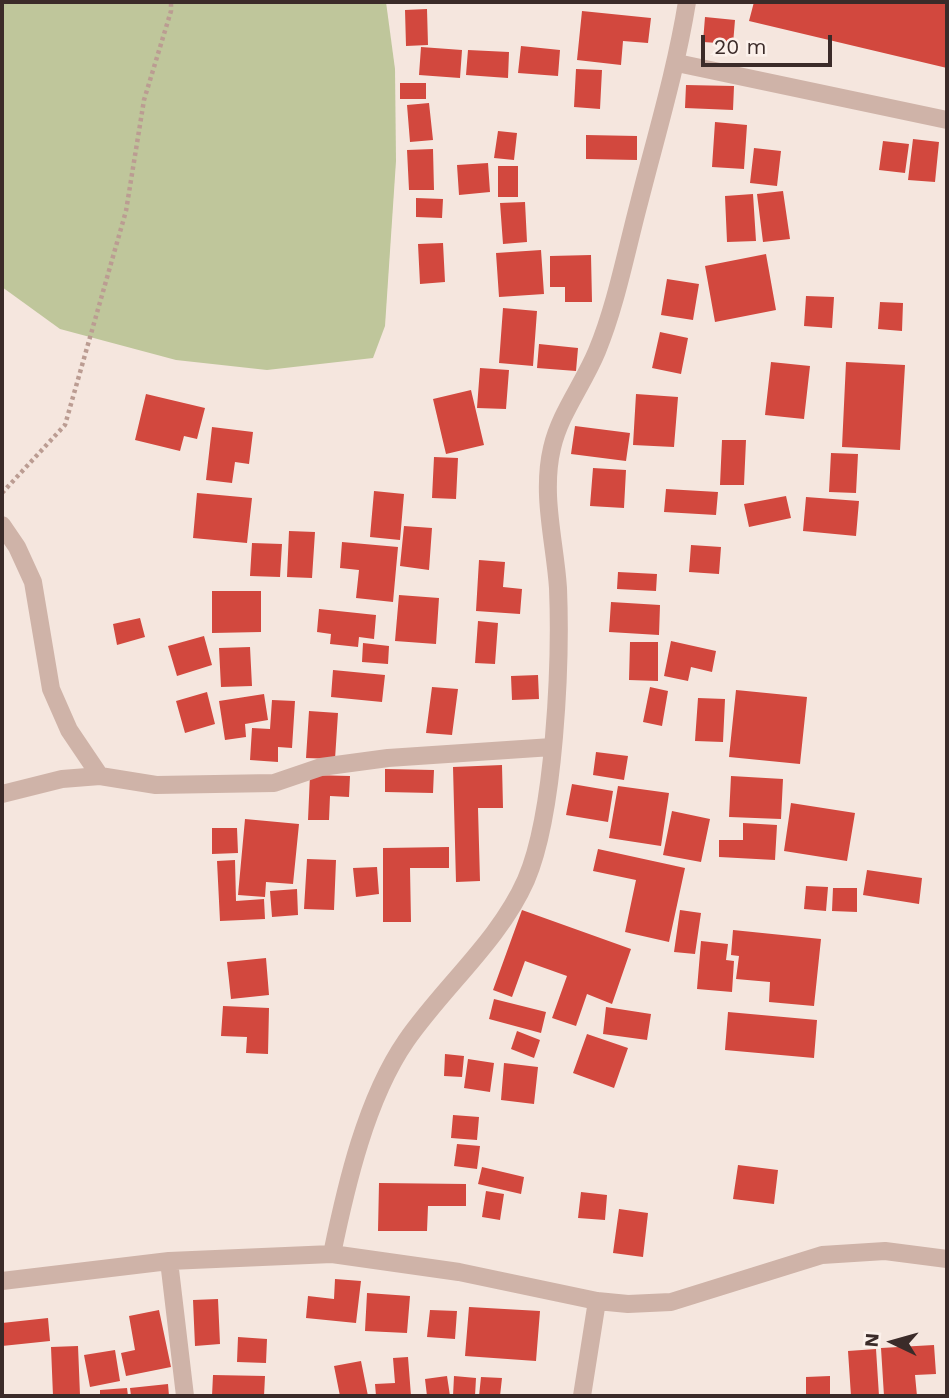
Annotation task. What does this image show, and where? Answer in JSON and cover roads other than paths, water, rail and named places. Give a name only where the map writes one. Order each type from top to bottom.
[{"type":"street","points":[[332,1254],[347,1184],[373,1108],[405,1042],[505,917],[526,879],[541,825],[552,747],[558,587],[548,490],[552,449],[564,414],[597,351],[677,63],[687,2]]},
{"type":"street","points":[[677,63],[947,120]]},
{"type":"street","points":[[2,525],[17,547],[33,582],[51,689],[69,730],[100,776]]},
{"type":"street","points":[[2,794],[62,779],[100,776],[156,785],[274,783],[321,767],[387,758],[552,747]]},
{"type":"street","points":[[2,1281],[169,1261],[332,1254],[459,1272],[597,1301],[628,1304],[671,1302],[822,1255],[886,1251],[947,1259]]},
{"type":"street","points":[[169,1261],[185,1396]]},
{"type":"street","points":[[582,1396],[597,1301]]}]
